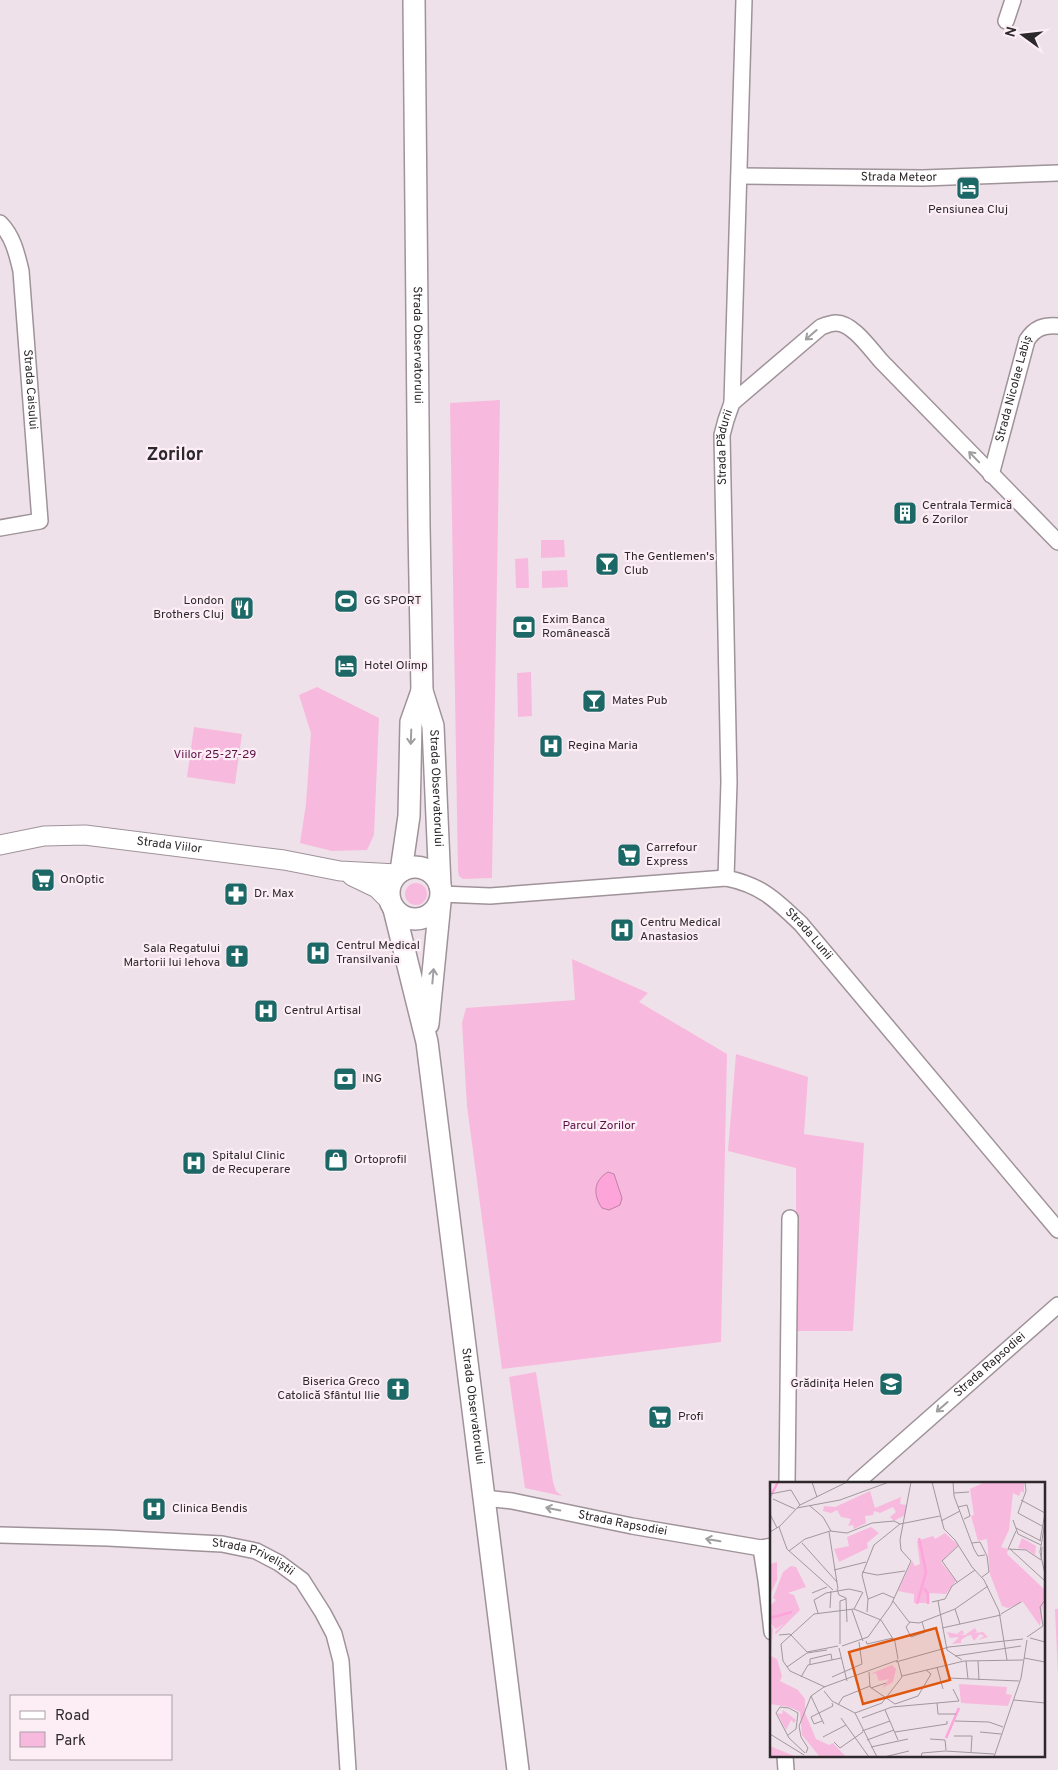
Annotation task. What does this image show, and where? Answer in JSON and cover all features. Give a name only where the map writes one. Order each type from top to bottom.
[{"type":"main road","name":"Strada Observatorului","points":[[414,0],[418,478],[422,690],[433,726],[440,894],[427,1042]]},
{"type":"main road","name":"Strada Observatorului","points":[[399,872],[408,816],[411,722],[422,690]]},
{"type":"main road","points":[[417,867],[432,873],[437,879],[440,894],[436,910],[430,915],[415,920],[407,919],[400,915],[392,905],[389,890],[393,879],[399,872],[417,867]]},
{"type":"main road","name":"Strada Observatorului","points":[[392,905],[427,1042],[518,1770]]},
{"type":"street","points":[[732,404],[744,0]]},
{"type":"street","points":[[1006,20],[1013,0]]},
{"type":"street","name":"Strada Meteor","points":[[739,176],[923,178],[1058,173]]},
{"type":"street","name":"Strada Caisului","points":[[0,224],[11,238],[21,271],[40,521],[0,528]]},
{"type":"street","name":"Strada Pădurii","points":[[726,878],[729,782],[722,435],[732,404],[820,328],[835,323],[842,324],[854,331],[991,475],[1058,542]]},
{"type":"street","name":"Strada Nicolae Labiș","points":[[991,475],[1027,340],[1038,327],[1058,326]]},
{"type":"street","name":"Strada Viilor","points":[[0,845],[44,836],[85,835],[284,860],[340,871],[367,873],[399,872]]},
{"type":"street","points":[[367,873],[388,862],[405,844]]},
{"type":"street","name":"Strada Viilor","points":[[340,871],[377,888],[392,905]]},
{"type":"street","name":"Strada Lunii","points":[[440,894],[490,896],[726,878],[760,889],[801,924],[1058,1230]]},
{"type":"street","points":[[787,1482],[790,1218]]},
{"type":"street","name":"Strada Rapsodiei","points":[[857,1482],[1058,1305]]},
{"type":"street","name":"Strada Rapsodiei","points":[[484,1498],[512,1500],[632,1526],[766,1547],[766,1580],[770,1615]]},
{"type":"street","name":"Strada Priveliștii","points":[[0,1535],[222,1544],[256,1551],[279,1563],[302,1580],[334,1634],[341,1661],[348,1770]]},
{"type":"green space","points":[[500,400],[492,878],[463,879],[459,876],[458,871],[450,403]]},
{"type":"green space","points":[[541,540],[564,540],[565,557],[541,558]]},
{"type":"green space","points":[[528,558],[529,588],[516,588],[515,559]]},
{"type":"green space","points":[[567,570],[568,587],[542,588],[542,571]]},
{"type":"green space","points":[[531,672],[532,716],[518,717],[517,673]]},
{"type":"green space","points":[[317,687],[379,718],[374,835],[367,850],[332,851],[300,843],[306,804],[311,733],[299,695]]},
{"type":"green space","name":"Viilor 25-27-29","points":[[194,727],[242,734],[235,784],[187,777]]},
{"type":"green space","points":[[412,883],[420,883],[427,890],[427,898],[420,905],[412,905],[405,898],[405,890]]},
{"type":"green space","name":"Parcul Zorilor","points":[[572,959],[648,993],[639,1002],[727,1054],[721,1342],[502,1369],[467,1106],[462,1023],[466,1008],[575,1000]]},
{"type":"green space","points":[[736,1054],[808,1077],[804,1134],[864,1143],[853,1331],[796,1331],[796,1168],[728,1151]]},
{"type":"green space","points":[[536,1372],[553,1482],[556,1491],[562,1496],[525,1488],[509,1377]]},
{"type":"green space","points":[[1055,1609],[1058,1609],[1058,1676]]},
{"type":"shaded area","points":[[608,1172],[614,1174],[622,1198],[620,1205],[609,1210],[602,1208],[596,1193],[599,1180]]},
{"type":"place","name":"Pensiunea Cluj","points":[[968,188]]},
{"type":"place","name":"Centrala Termică 6 Zorilor","points":[[905,513]]},
{"type":"place","name":"The Gentlemen's Club","points":[[607,564]]},
{"type":"place","name":"GG SPORT","points":[[346,601]]},
{"type":"place","name":"London Brothers Cluj","points":[[242,608]]},
{"type":"place","name":"Exim Banca Românească","points":[[524,627]]},
{"type":"place","name":"Hotel Olimp","points":[[346,666]]},
{"type":"place","name":"Mates Pub","points":[[594,701]]},
{"type":"place","name":"Regina Maria","points":[[551,746]]},
{"type":"place","name":"Carrefour Express","points":[[629,855]]},
{"type":"place","name":"OnOptic","points":[[43,880]]},
{"type":"place","name":"Dr. Max","points":[[236,894]]},
{"type":"place","name":"Centru Medical Anastasios","points":[[622,930]]},
{"type":"place","name":"Centrul Medical Transilvania","points":[[318,953]]},
{"type":"place","name":"Sala Regatului Martorii lui Iehova","points":[[237,956]]},
{"type":"place","name":"Centrul Artisal","points":[[266,1011]]},
{"type":"place","name":"ING","points":[[345,1079]]},
{"type":"place","name":"Ortoprofil","points":[[336,1160]]},
{"type":"place","name":"Spitalul Clinic de Recuperare","points":[[194,1163]]},
{"type":"place","name":"Grădinița Helen","points":[[891,1384]]},
{"type":"place","name":"Biserica Greco Catolică Sfântul Ilie","points":[[398,1389]]},
{"type":"place","name":"Profi","points":[[660,1417]]},
{"type":"place","name":"Clinica Bendis","points":[[154,1509]]},
{"type":"district","name":"Zorilor","points":[[175,455]]}]
